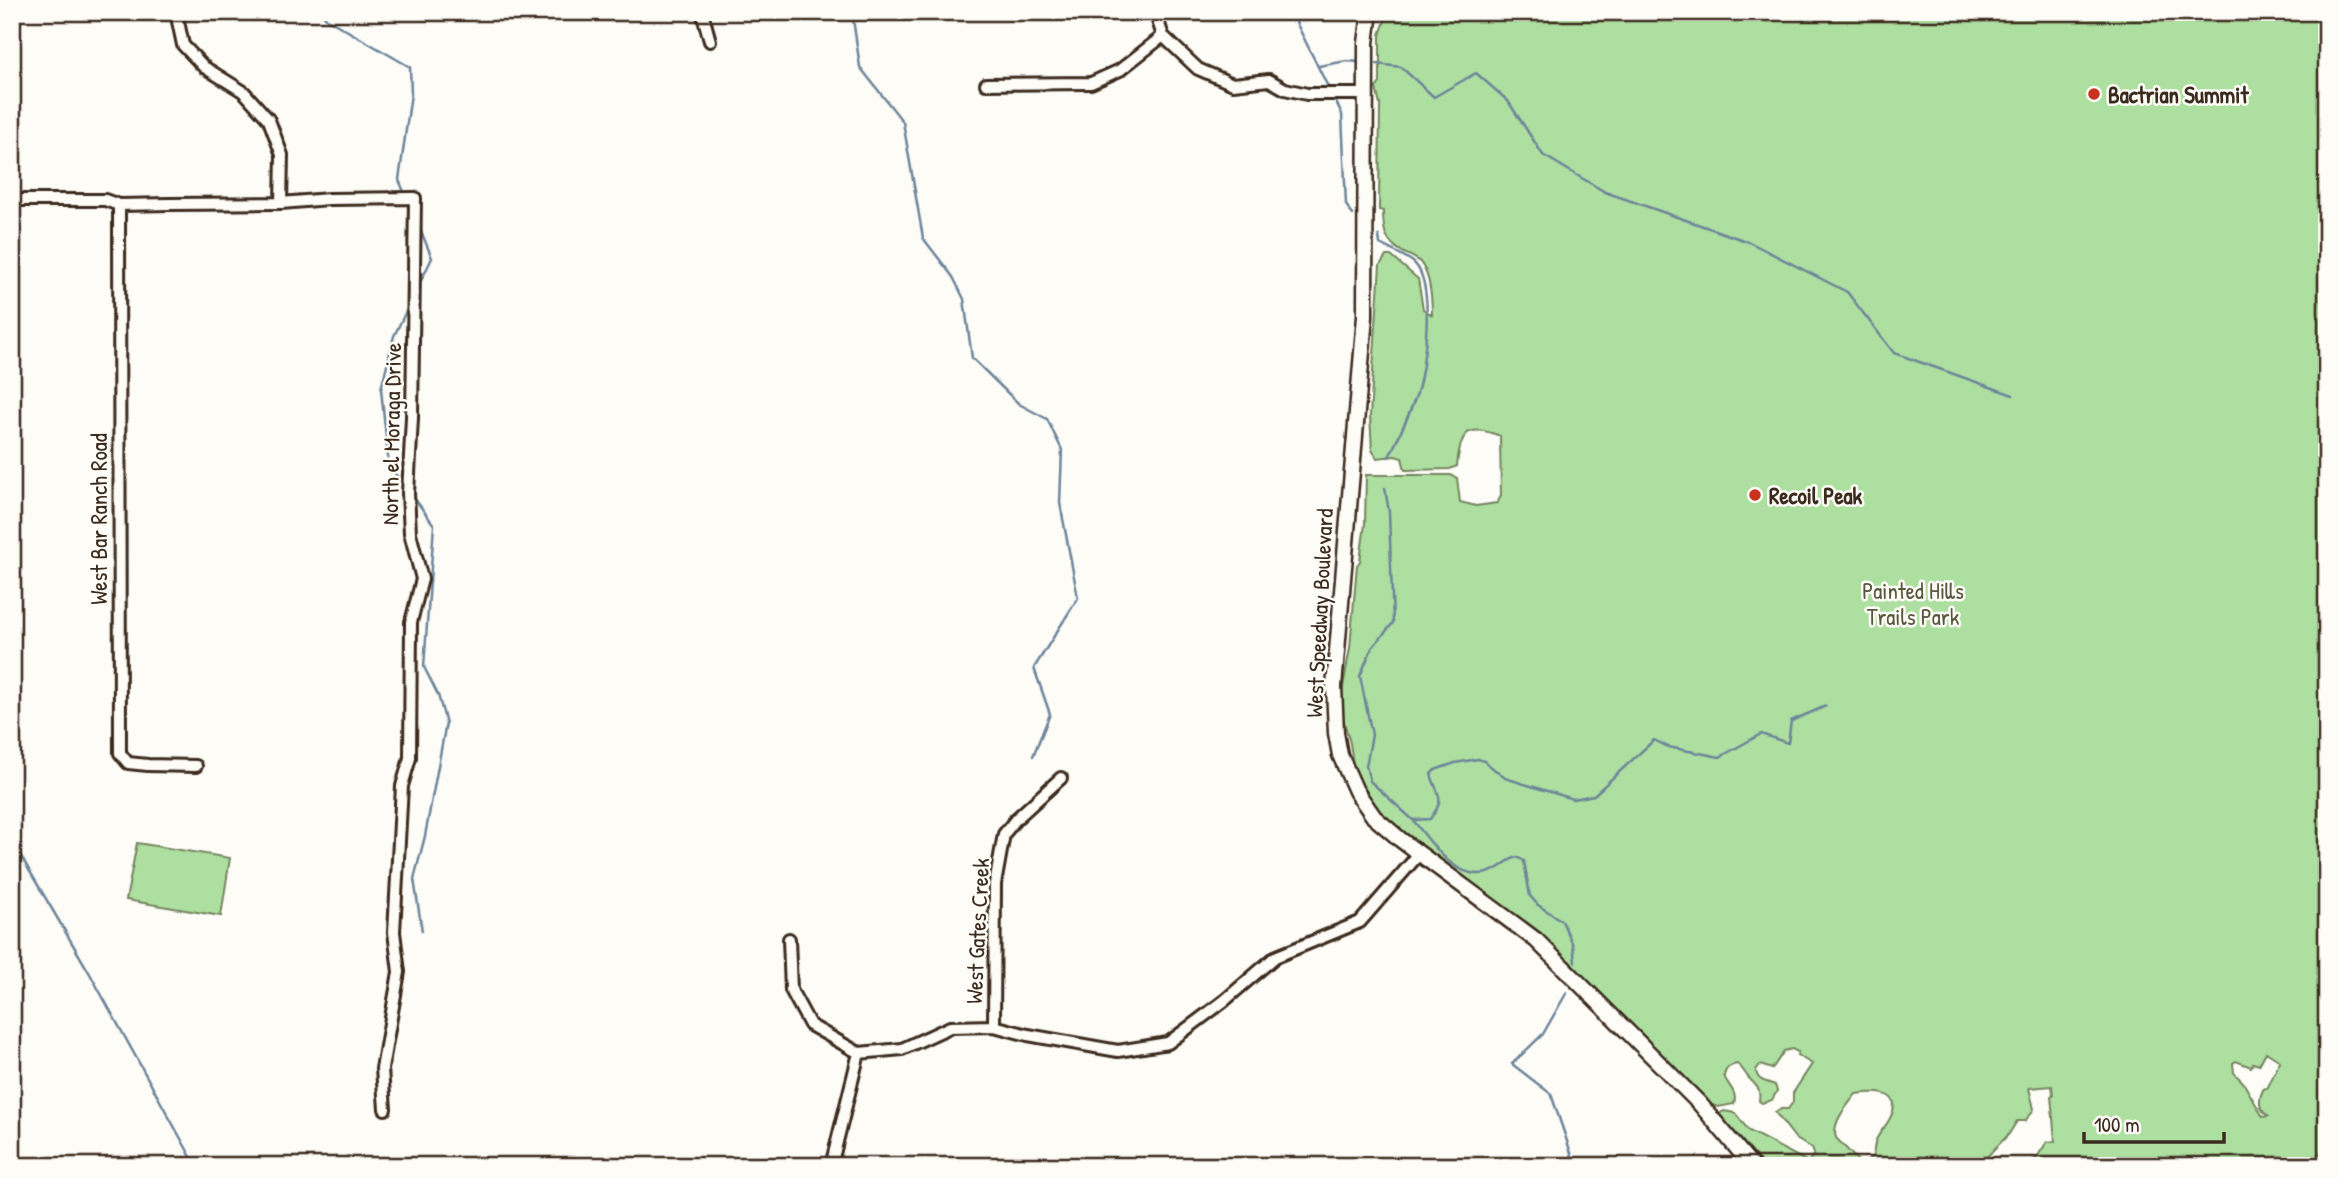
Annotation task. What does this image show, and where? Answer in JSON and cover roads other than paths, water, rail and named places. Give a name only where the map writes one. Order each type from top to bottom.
[{"type":"main road","name":"West Speedway Boulevard","points":[[1370,12],[1366,43],[1365,316],[1334,687],[1340,755],[1362,800],[1374,817],[1536,940],[1700,1104],[1752,1166]]},
{"type":"street","points":[[177,12],[183,45],[204,67],[244,92],[269,120],[282,155],[281,203]]},
{"type":"street","points":[[702,12],[710,41]]},
{"type":"street","points":[[1155,12],[1163,36],[1199,69],[1233,84],[1269,80],[1285,89],[1307,94],[1366,94]]},
{"type":"street","points":[[986,85],[1091,83],[1120,70],[1163,36]]},
{"type":"street","name":"North el Moraga Drive","points":[[12,200],[105,200],[119,205],[415,198],[412,418],[408,493],[410,533],[422,579],[411,622],[410,758],[402,786],[394,932],[399,972],[382,1069],[385,1110]]},
{"type":"street","name":"West Bar Ranch Road","points":[[119,205],[120,753],[128,763],[196,766]]},
{"type":"street","name":"West Gates Creek","points":[[994,1026],[995,884],[1004,834],[1016,819],[1061,778]]},
{"type":"street","points":[[789,939],[791,990],[810,1025],[859,1053],[902,1049],[950,1027],[994,1026],[1028,1035],[1118,1051],[1168,1043],[1224,1001],[1275,957],[1360,922],[1419,853]]},
{"type":"street","points":[[831,1166],[859,1053]]},
{"type":"waterway","points":[[321,12],[327,19],[410,67],[411,94],[399,180],[405,194]]},
{"type":"waterway","points":[[852,12],[860,67],[903,122],[923,238],[953,277],[964,299],[972,358],[1019,404],[1047,419],[1062,450],[1060,503],[1078,598],[1034,668],[1050,714],[1033,756]]},
{"type":"waterway","points":[[1291,12],[1328,87]]},
{"type":"waterway","points":[[1319,66],[1347,61],[1360,62]]},
{"type":"waterway","points":[[1377,64],[1401,67],[1434,97],[1476,73],[1508,101],[1543,155],[1605,192],[1749,242],[1847,292],[1894,353],[2013,395]]},
{"type":"waterway","points":[[1336,102],[1342,114],[1346,205],[1353,215]]},
{"type":"waterway","points":[[418,287],[432,258],[419,226]]},
{"type":"waterway","points":[[1379,236],[1380,244],[1409,259],[1420,272],[1427,325],[1417,393],[1389,457]]},
{"type":"waterway","points":[[403,484],[389,466],[381,389],[394,336],[409,305]]},
{"type":"waterway","points":[[1385,488],[1389,512],[1393,623],[1372,648],[1360,676],[1372,735],[1366,766],[1370,781],[1413,820],[1430,819],[1439,801],[1431,774],[1455,763],[1478,759],[1505,778],[1573,799],[1594,795],[1654,740],[1668,747],[1720,757],[1761,734],[1788,743],[1791,721],[1826,706]]},
{"type":"waterway","points":[[412,495],[434,525],[424,667],[438,695],[446,723],[425,836],[414,879],[422,931]]},
{"type":"waterway","points":[[1413,820],[1436,849],[1454,866],[1464,871],[1487,873],[1517,857],[1524,861],[1530,896],[1538,905],[1562,921],[1573,945],[1575,962]]},
{"type":"waterway","points":[[12,841],[89,972],[196,1166]]},
{"type":"waterway","points":[[1567,992],[1543,1034],[1512,1064],[1551,1094],[1572,1156],[1579,1166]]},
{"type":"place","name":"Bactrian Summit","points":[[2094,94]]},
{"type":"place","name":"Recoil Peak","points":[[1755,495]]},
{"type":"park label","name":"Painted Hills Trails Park","points":[[1913,603]]}]
